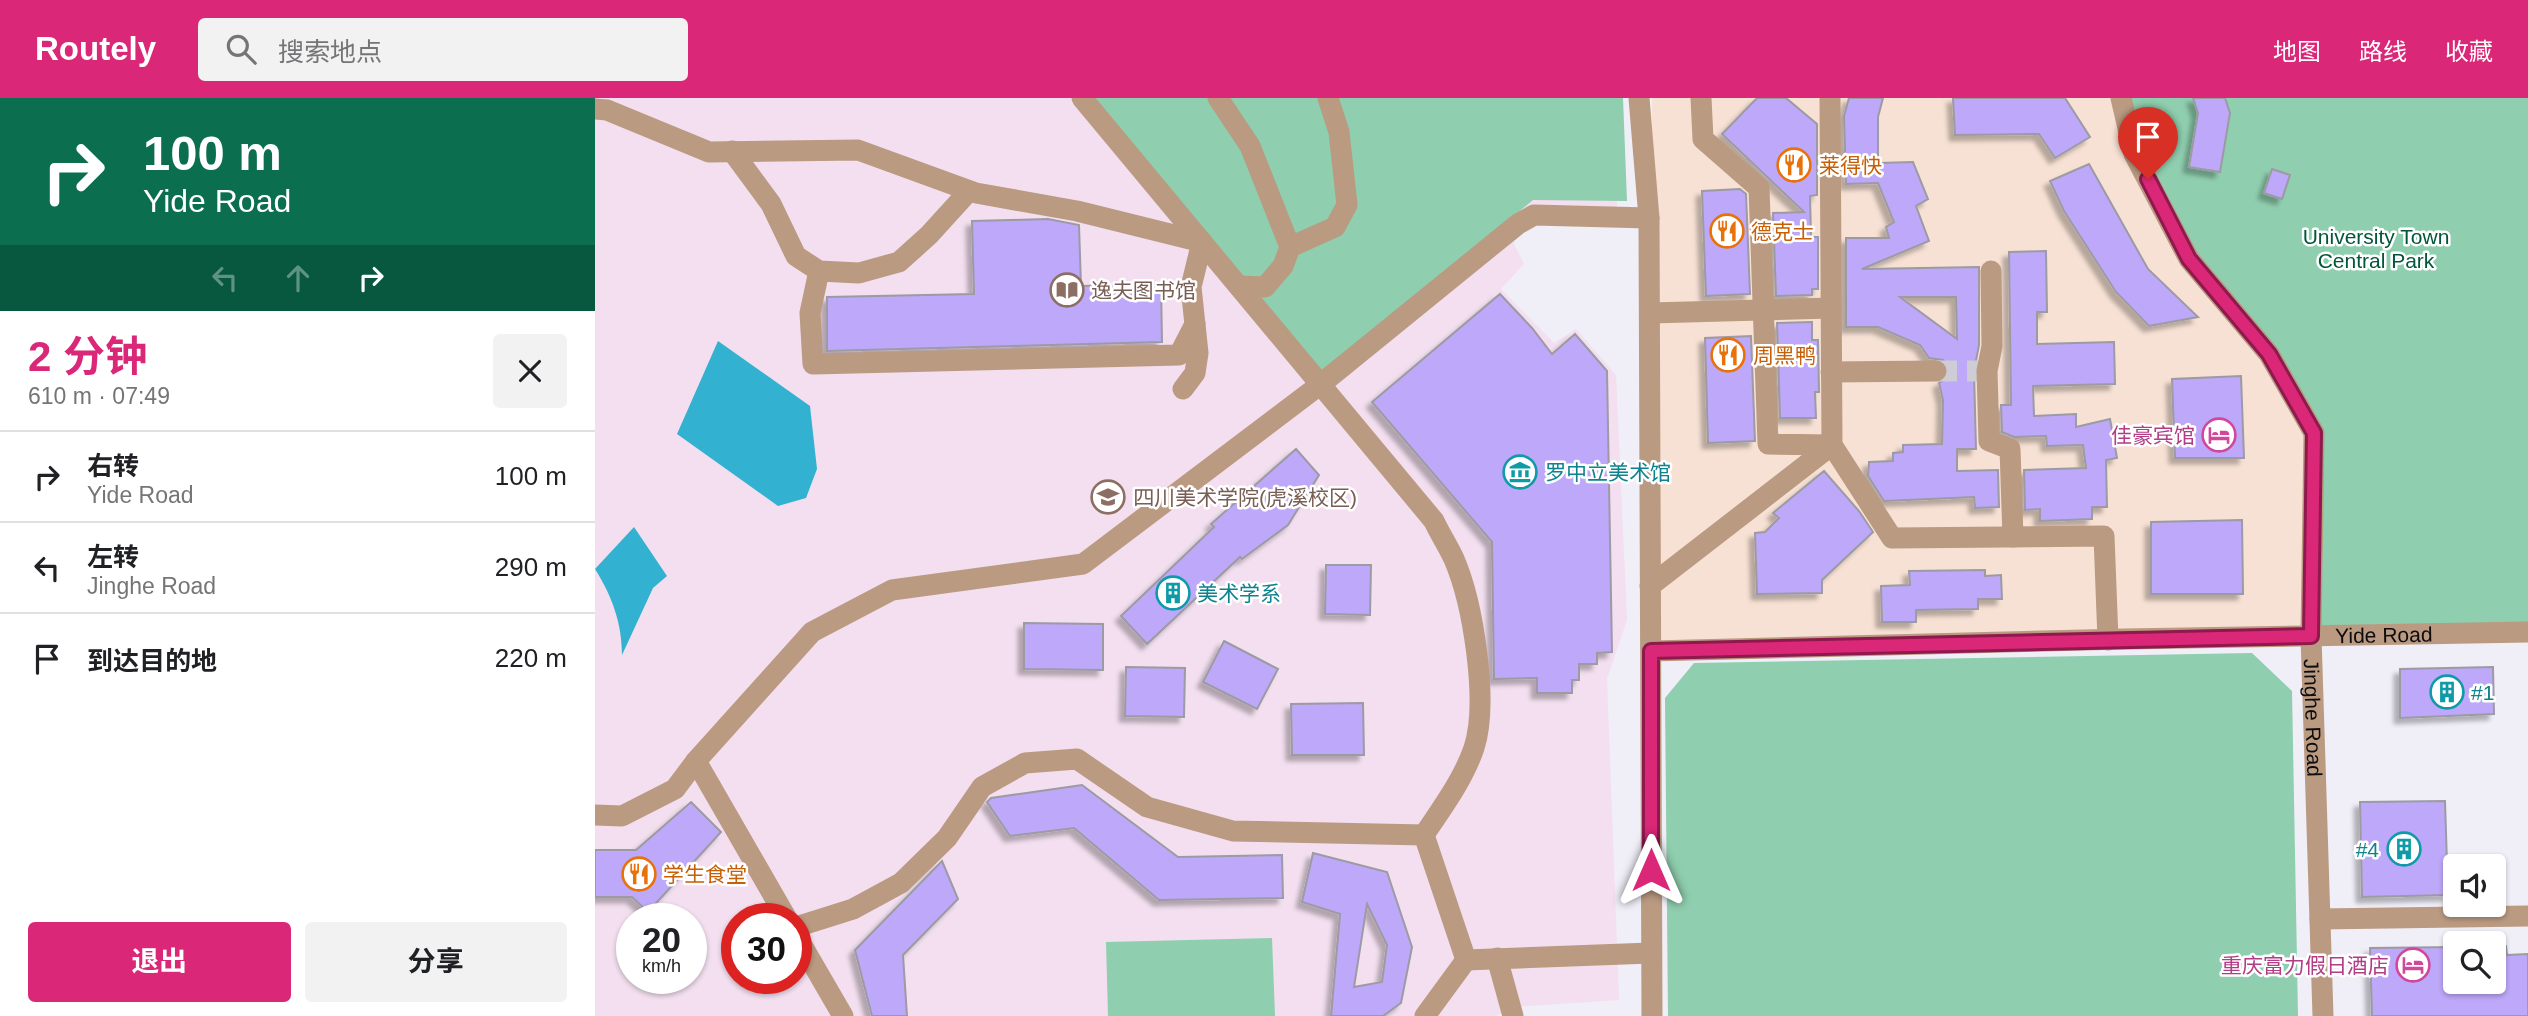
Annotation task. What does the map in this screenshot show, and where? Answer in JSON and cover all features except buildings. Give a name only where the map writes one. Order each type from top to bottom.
[{"type":"street","points":[[1082,98],[1434,522],[1454,559],[1467,600],[1476,650],[1480,709],[1474,747],[1454,790],[1424,835]]},
{"type":"street","points":[[1218,98],[1250,146],[1290,247],[1283,267],[1265,287],[1238,286]]},
{"type":"street","points":[[1290,247],[1335,227],[1347,205],[1339,132],[1328,98]]},
{"type":"street","points":[[1639,98],[1649,218],[1652,1016]]},
{"type":"street","points":[[1701,98],[1703,139],[1759,188],[1767,444],[1832,445]]},
{"type":"street","points":[[1831,98],[1832,445],[1892,538],[2104,536],[2108,640]]},
{"type":"street","name":"Jinghe Road","points":[[2121,98],[2134,154],[2189,259],[2269,354],[2314,433],[2311,636],[2323,1016]]},
{"type":"street","points":[[595,109],[607,110],[709,152],[857,150],[969,191],[1077,211],[1202,242]]},
{"type":"street","points":[[732,151],[771,204],[796,256],[819,271],[859,273],[899,261],[929,236],[969,191]]},
{"type":"street","points":[[595,815],[622,816],[675,789],[696,761],[812,632],[892,590],[1083,565],[1321,384],[1518,224],[1534,215],[1649,218]]},
{"type":"street","points":[[1183,389],[1195,373],[1198,353],[1191,286],[1202,242]]},
{"type":"street","points":[[819,271],[810,313],[813,364],[1179,355],[1195,324]]},
{"type":"street","points":[[1991,271],[1992,345],[1983,371],[1989,441],[2010,449],[2013,537]]},
{"type":"street","points":[[1650,313],[1831,308]]},
{"type":"street","points":[[1831,372],[1936,371]]},
{"type":"street","points":[[1650,586],[1832,445]]},
{"type":"street","name":"Yide Road","points":[[1651,651],[2528,632]]},
{"type":"street","points":[[812,922],[853,909],[901,883],[947,838],[982,786],[1025,763],[1077,759],[1147,807],[1233,831],[1424,835]]},
{"type":"street","points":[[696,761],[778,903]]},
{"type":"street","points":[[1424,835],[1466,960]]},
{"type":"street","points":[[2320,919],[2528,916]]},
{"type":"street","points":[[1466,960],[1651,953]]},
{"type":"street","points":[[1497,958],[1513,1016]]},
{"type":"street","points":[[1425,1016],[1466,960]]},
{"type":"street","points":[[812,963],[843,1016]]},
{"type":"shaded area","name":"四川美术学院(虎溪校区)","points":[[595,98],[1617,98],[1617,208],[1518,224],[1514,244],[1524,264],[1501,289],[1554,343],[1576,329],[1616,375],[1627,620],[1607,679],[1619,1000],[1513,1007],[1496,1016],[595,1016]]},
{"type":"shaded area","points":[[1652,98],[2121,98],[2314,433],[2311,636],[1652,651]]},
{"type":"green space","points":[[1082,98],[1623,98],[1627,201],[1533,200],[1325,374]]},
{"type":"green space","name":"University Town Central Park","points":[[2121,98],[2528,98],[2528,629],[2311,636],[2314,433],[2189,259]]},
{"type":"green space","points":[[2252,653],[2292,691],[2298,1016],[1668,1016],[1665,698],[1694,663]]},
{"type":"green space","points":[[1272,938],[1275,1016],[1108,1016],[1106,942]]},
{"type":"water","points":[[718,341],[810,406],[817,469],[806,498],[778,506],[677,434]]},
{"type":"water","points":[[634,527],[667,576],[653,588],[622,655],[615,610],[595,569]]},
{"type":"tunnel","points":[[1936,371],[1979,371]]},
{"type":"place","name":"莱得快","points":[[1794,165]]},
{"type":"place","name":"德克士","points":[[1727,231]]},
{"type":"place","name":"逸夫图书馆","points":[[1067,290]]},
{"type":"place","name":"周黑鸭","points":[[1728,355]]},
{"type":"place","name":"佳豪宾馆","points":[[2219,435]]},
{"type":"place","name":"罗中立美术馆","points":[[1520,472]]},
{"type":"place","name":"四川美术学院(虎溪校区)","points":[[1108,497]]},
{"type":"place","name":"美术学系","points":[[1173,593]]},
{"type":"place","name":"#1","points":[[2447,692]]},
{"type":"place","name":"#4","points":[[2404,849]]},
{"type":"place","name":"学生食堂","points":[[639,874]]},
{"type":"place","name":"重庆富力假日酒店","points":[[2413,965]]},
{"type":"route","points":[[1651,870],[1651,651],[2311,636],[2314,433],[2269,354],[2189,259],[2148,179]]}]
